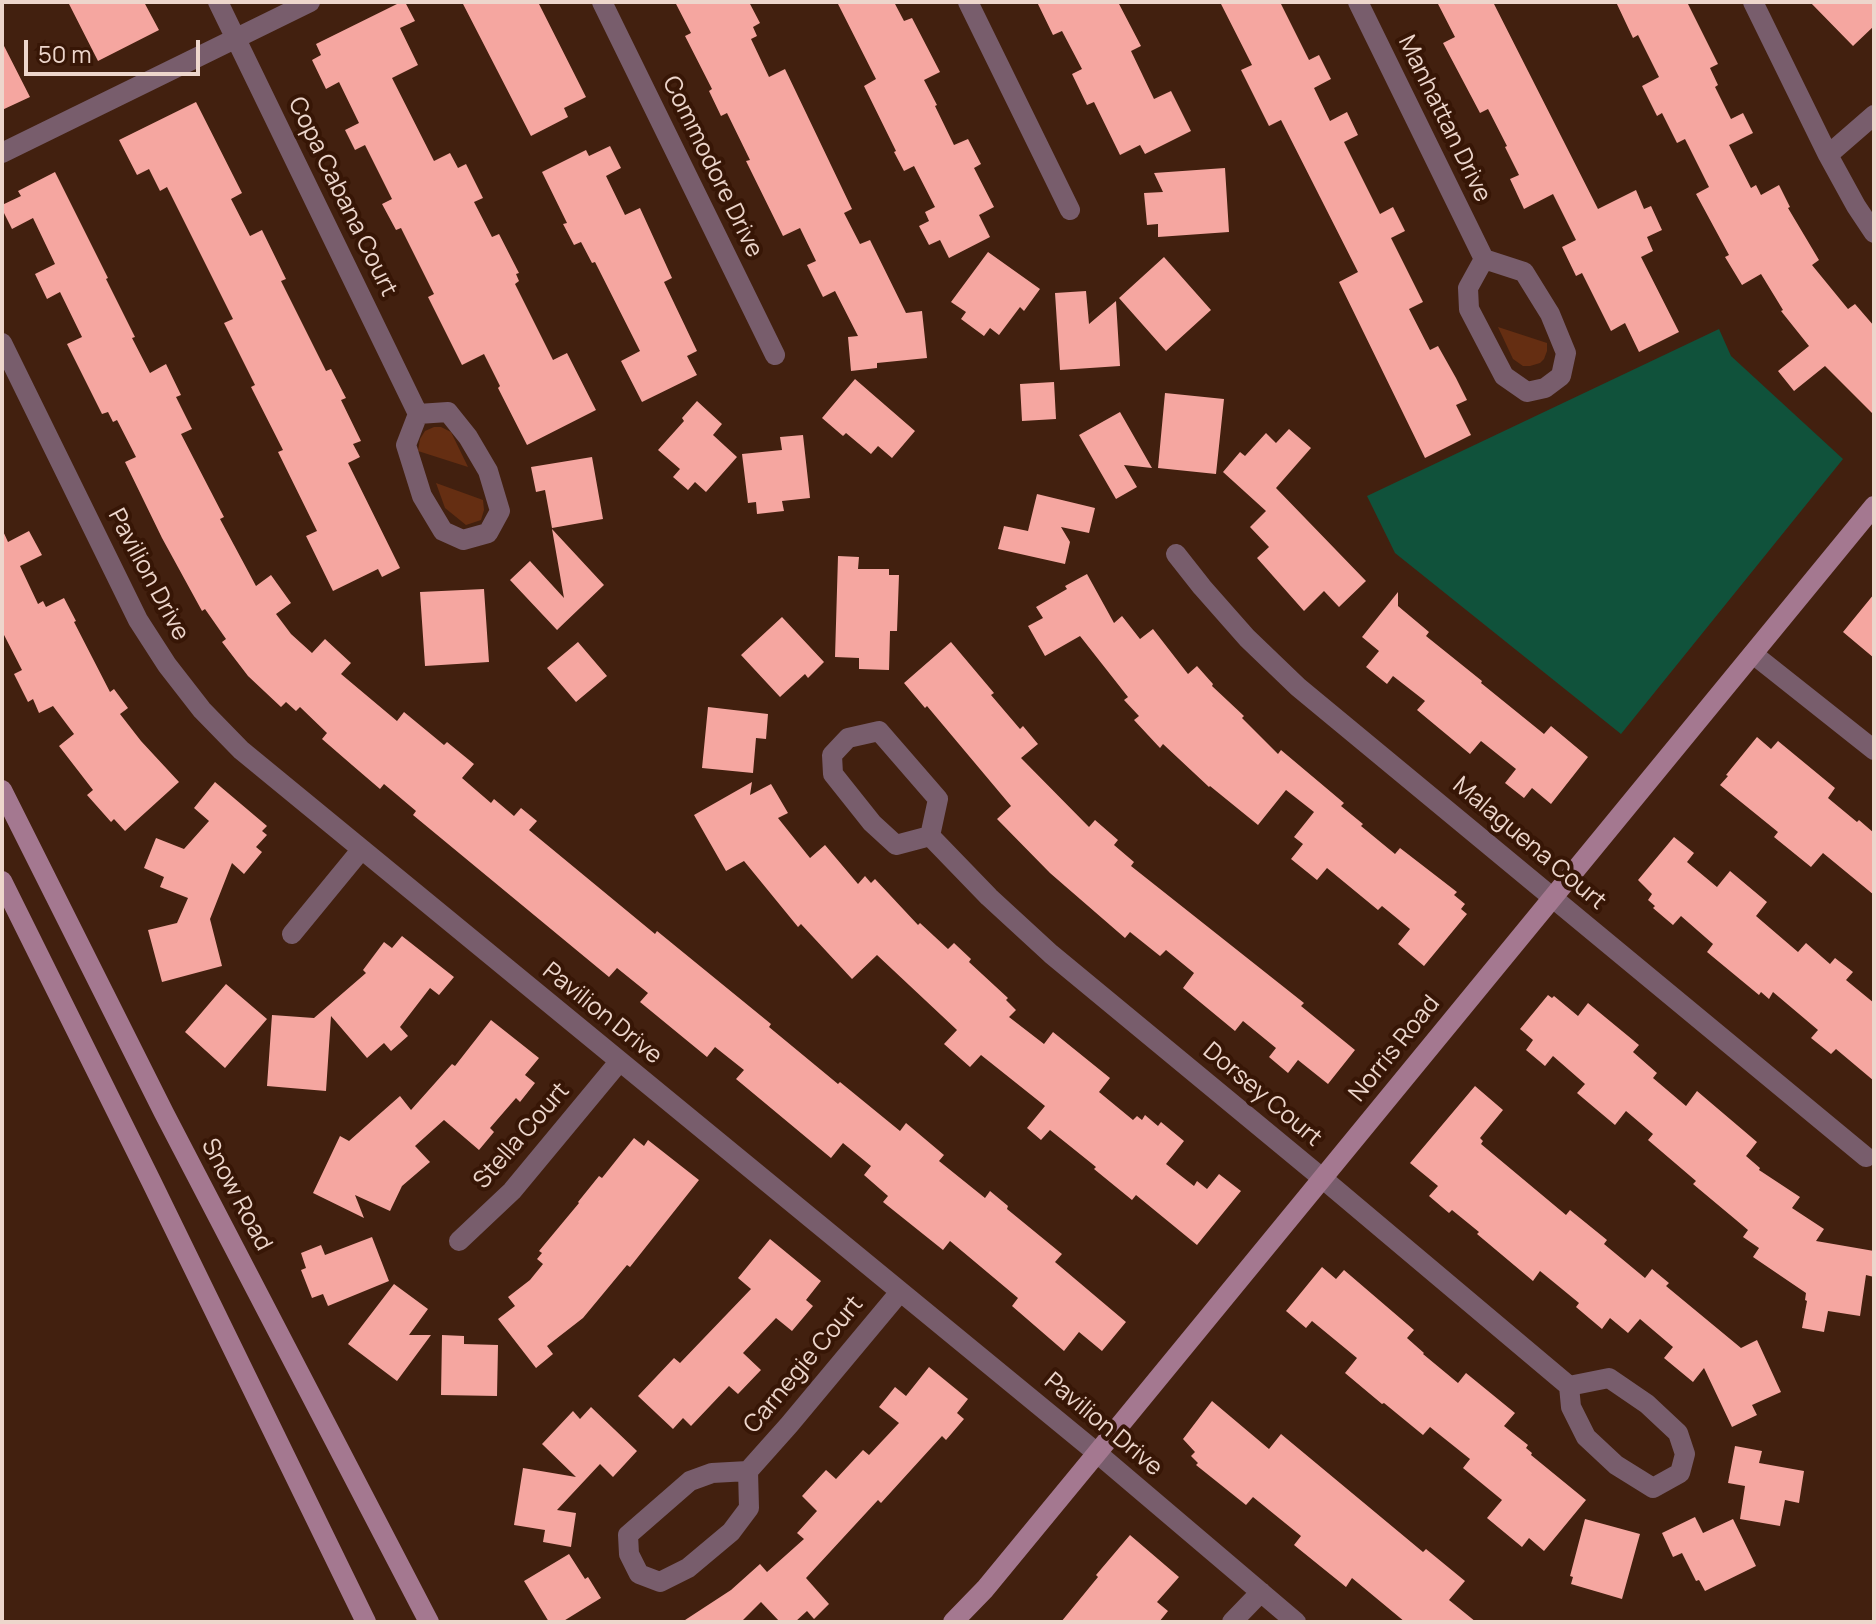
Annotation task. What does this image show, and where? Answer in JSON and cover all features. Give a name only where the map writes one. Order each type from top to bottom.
[{"type":"main road","name":"Norris Road","points":[[953,1622],[985,1589],[1874,506]]},
{"type":"main road","name":"Snow Road","points":[[2,790],[164,1113],[429,1622]]},
{"type":"main road","points":[[2,881],[366,1622]]},
{"type":"street","name":"Copa Cabana Court","points":[[218,2],[418,414]]},
{"type":"street","points":[[2,153],[310,2]]},
{"type":"street","name":"Commodore Drive","points":[[602,2],[775,355]]},
{"type":"street","points":[[968,2],[1070,210]]},
{"type":"street","name":"Manhattan Drive","points":[[1358,2],[1484,259]]},
{"type":"street","points":[[1753,2],[1828,155],[1874,233]]},
{"type":"street","points":[[1828,155],[1874,115]]},
{"type":"street","points":[[1484,259],[1524,272],[1550,314],[1566,353],[1561,376],[1545,388],[1527,392],[1504,376],[1469,309],[1468,288],[1484,259]]},
{"type":"street","name":"Pavilion Drive","points":[[2,344],[138,620],[167,665],[202,710],[241,750],[1097,1453],[1296,1622]]},
{"type":"street","points":[[448,412],[468,437],[488,471],[500,511],[488,533],[463,540],[443,531],[422,496],[406,445],[418,414],[448,412]]},
{"type":"street","name":"Malaguena Court","points":[[1176,554],[1247,638],[1298,687],[1866,1157]]},
{"type":"street","points":[[1753,654],[1874,750]]},
{"type":"street","points":[[879,731],[938,799],[930,836],[896,845],[872,823],[833,774],[832,755],[848,738],[879,731]]},
{"type":"street","name":"Dorsey Court","points":[[930,836],[989,897],[1051,954],[1569,1386]]},
{"type":"street","points":[[292,934],[361,850]]},
{"type":"street","name":"Stella Court","points":[[459,1241],[512,1191],[619,1062]]},
{"type":"street","name":"Carnegie Court","points":[[748,1471],[712,1473],[690,1481],[628,1535],[629,1554],[639,1574],[660,1582],[688,1568],[731,1532],[749,1508],[748,1471],[900,1292]]},
{"type":"street","points":[[1609,1378],[1647,1404],[1678,1433],[1685,1454],[1680,1473],[1653,1488],[1616,1465],[1586,1437],[1571,1407],[1569,1386],[1609,1378]]},
{"type":"street","points":[[1232,1622],[1261,1592]]},
{"type":"shaded area","points":[[1498,327],[1547,343],[1544,359],[1540,363],[1523,366],[1513,359]]},
{"type":"shaded area","points":[[1719,329],[1731,356],[1843,459],[1621,734],[1395,553],[1367,496]]},
{"type":"shaded area","points":[[434,427],[451,432],[468,467],[418,451],[425,431]]},
{"type":"shaded area","points":[[436,483],[483,500],[481,520],[466,525],[445,508]]},
{"type":"building","points":[[68,2],[144,2],[159,30],[98,61]]},
{"type":"building","points":[[405,2],[415,21],[400,28],[418,65],[392,78],[434,161],[450,153],[458,168],[466,164],[483,198],[474,202],[492,237],[499,234],[519,273],[516,274],[519,281],[515,284],[553,360],[567,353],[596,410],[527,445],[484,354],[462,365],[428,297],[434,294],[401,228],[396,230],[382,204],[392,199],[365,145],[355,150],[345,130],[359,123],[339,82],[326,89],[312,60],[321,55],[316,44]]},
{"type":"building","points":[[462,2],[538,2],[586,97],[564,108],[568,117],[531,136]]},
{"type":"building","points":[[675,2],[749,2],[760,23],[753,27],[757,36],[751,39],[769,77],[785,69],[852,209],[844,213],[860,244],[870,240],[906,313],[922,311],[927,358],[877,363],[877,368],[851,371],[848,337],[858,336],[835,291],[823,297],[807,265],[816,261],[800,228],[783,236],[746,161],[750,160],[727,113],[721,116],[709,91],[712,89],[685,36],[691,33]]},
{"type":"building","points":[[837,2],[894,2],[904,21],[912,18],[940,72],[924,80],[935,106],[954,145],[968,139],[981,164],[974,168],[994,207],[979,215],[990,237],[949,258],[940,240],[929,245],[919,226],[929,221],[925,212],[935,207],[914,166],[904,171],[894,152],[864,86],[876,79]]},
{"type":"building","points":[[1037,2],[1118,2],[1141,46],[1131,51],[1154,99],[1171,91],[1191,131],[1145,154],[1140,145],[1120,155],[1094,102],[1087,105],[1072,74],[1082,69],[1062,31],[1053,35]]},
{"type":"building","points":[[1220,2],[1280,2],[1309,60],[1319,55],[1331,79],[1314,88],[1330,121],[1347,112],[1358,135],[1344,142],[1380,214],[1393,207],[1405,231],[1391,238],[1423,302],[1409,309],[1430,350],[1438,346],[1467,400],[1456,405],[1471,435],[1425,458],[1339,282],[1358,272],[1281,120],[1269,126],[1241,70],[1252,65]]},
{"type":"building","points":[[1437,2],[1493,2],[1598,209],[1636,190],[1644,209],[1651,206],[1662,230],[1647,237],[1653,251],[1641,257],[1679,332],[1639,352],[1625,323],[1611,331],[1582,273],[1576,276],[1562,247],[1576,240],[1553,194],[1524,209],[1510,179],[1519,175],[1507,146],[1488,109],[1480,113],[1443,43],[1455,37]]},
{"type":"building","points":[[1616,2],[1687,2],[1718,64],[1710,68],[1718,85],[1715,87],[1731,119],[1743,113],[1753,133],[1729,145],[1751,188],[1756,185],[1761,195],[1779,185],[1788,208],[1819,260],[1812,265],[1848,309],[1855,304],[1874,326],[1874,415],[1825,366],[1794,391],[1778,371],[1809,346],[1781,311],[1761,274],[1742,285],[1725,257],[1729,255],[1696,194],[1709,187],[1685,139],[1677,143],[1662,113],[1657,116],[1642,86],[1659,77],[1638,35],[1633,38]]},
{"type":"building","points":[[1810,2],[1874,2],[1874,26],[1853,46]]},
{"type":"building","points":[[2,42],[30,97],[2,110]]},
{"type":"building","points":[[196,102],[242,193],[231,199],[250,236],[262,230],[286,279],[281,281],[326,371],[331,369],[346,398],[341,400],[361,441],[353,444],[360,457],[348,463],[400,568],[382,577],[378,569],[333,591],[306,536],[317,531],[278,452],[283,450],[251,387],[255,385],[224,323],[233,319],[167,187],[160,191],[149,169],[137,175],[119,140]]},
{"type":"building","points":[[610,146],[621,168],[606,176],[625,215],[640,208],[672,278],[664,282],[697,351],[687,356],[697,375],[642,402],[621,361],[640,351],[595,262],[592,263],[581,242],[574,245],[563,224],[567,223],[542,172],[586,150],[589,156]]},
{"type":"building","points":[[1225,168],[1229,232],[1158,237],[1158,224],[1147,225],[1144,193],[1163,192],[1154,173]]},
{"type":"building","points":[[55,172],[108,278],[150,373],[166,364],[181,395],[176,397],[192,429],[181,434],[224,517],[220,519],[256,586],[271,575],[291,603],[276,614],[291,634],[312,653],[325,639],[351,663],[341,674],[397,721],[404,712],[444,745],[447,742],[474,764],[462,778],[491,803],[494,799],[514,816],[521,808],[537,821],[529,830],[771,1024],[769,1027],[838,1084],[840,1082],[900,1131],[906,1123],[944,1155],[939,1161],[985,1198],[990,1191],[1008,1206],[1007,1209],[1062,1254],[1055,1262],[1126,1322],[1102,1351],[1079,1332],[1064,1351],[1012,1306],[1018,1298],[950,1241],[943,1250],[883,1202],[888,1196],[864,1175],[871,1166],[843,1143],[831,1158],[736,1079],[744,1070],[715,1047],[707,1057],[640,1002],[648,993],[617,968],[609,977],[413,815],[416,811],[384,784],[380,789],[322,739],[327,733],[300,707],[296,711],[286,702],[281,707],[248,676],[222,642],[226,639],[205,609],[202,611],[162,538],[125,462],[136,457],[117,420],[113,422],[108,412],[102,414],[67,344],[82,337],[60,292],[47,299],[35,274],[55,264],[33,218],[12,229],[2,209],[2,205],[21,196],[18,191]]},
{"type":"building","points":[[988,252],[1040,289],[1024,311],[1020,307],[999,335],[990,328],[984,336],[961,319],[966,312],[951,302]]},
{"type":"building","points":[[1164,257],[1211,310],[1166,351],[1119,298]]},
{"type":"building","points":[[1086,291],[1089,324],[1116,301],[1120,366],[1060,370],[1055,293]]},
{"type":"building","points":[[855,379],[915,431],[892,458],[878,446],[871,454],[822,418]]},
{"type":"building","points":[[1054,382],[1056,419],[1022,421],[1020,384]]},
{"type":"building","points":[[1165,393],[1224,399],[1216,474],[1158,468]]},
{"type":"building","points":[[697,401],[722,424],[713,435],[737,457],[706,492],[695,482],[688,490],[673,477],[680,469],[658,450]]},
{"type":"building","points":[[1120,412],[1152,468],[1124,465],[1137,487],[1116,499],[1079,435]]},
{"type":"building","points":[[1289,429],[1311,448],[1276,488],[1366,581],[1339,607],[1324,591],[1304,611],[1257,558],[1269,547],[1250,527],[1266,511],[1223,472],[1240,452],[1245,456],[1266,433],[1276,443]]},
{"type":"building","points":[[803,435],[810,498],[782,501],[784,511],[757,514],[756,502],[748,503],[742,454],[782,450],[780,437]]},
{"type":"building","points":[[592,457],[603,519],[552,528],[545,490],[536,492],[531,467]]},
{"type":"building","points":[[1037,494],[1095,508],[1089,533],[1061,527],[1070,542],[1065,564],[998,549],[1004,526],[1028,531]]},
{"type":"building","points":[[2,529],[8,542],[29,531],[42,555],[20,566],[38,604],[43,601],[46,607],[64,598],[110,692],[114,689],[128,708],[120,714],[179,782],[125,831],[114,819],[111,822],[87,795],[93,790],[59,746],[74,734],[53,706],[39,713],[33,699],[28,702],[14,674],[22,670],[2,631]]},
{"type":"building","points":[[552,529],[604,585],[557,630],[510,580],[530,561],[564,598]]},
{"type":"building","points":[[838,556],[859,557],[858,569],[889,569],[889,575],[899,575],[897,631],[890,631],[889,670],[859,669],[859,658],[835,657]]},
{"type":"building","points":[[1087,574],[1114,623],[1122,616],[1140,639],[1153,629],[1188,674],[1197,666],[1212,686],[1278,754],[1281,750],[1344,803],[1341,806],[1363,824],[1361,826],[1395,854],[1400,848],[1457,892],[1454,895],[1465,904],[1461,909],[1467,914],[1424,966],[1398,944],[1410,929],[1382,906],[1378,910],[1327,868],[1317,880],[1291,859],[1303,844],[1294,837],[1314,812],[1286,790],[1258,825],[1209,787],[1163,744],[1160,748],[1134,720],[1139,716],[1124,700],[1128,697],[1080,636],[1045,656],[1028,626],[1043,618],[1036,607]]},
{"type":"building","points":[[484,589],[489,662],[425,666],[420,592]]},
{"type":"building","points":[[1398,592],[1398,606],[1429,632],[1426,636],[1544,734],[1551,726],[1588,757],[1551,804],[1532,788],[1524,798],[1505,783],[1516,769],[1481,741],[1470,754],[1417,710],[1425,701],[1393,676],[1387,684],[1366,667],[1379,651],[1362,637]]},
{"type":"building","points":[[1874,594],[1874,658],[1843,632]]},
{"type":"building","points":[[782,617],[824,662],[808,678],[805,674],[780,697],[741,655]]},
{"type":"building","points":[[578,642],[607,676],[576,702],[547,668]]},
{"type":"building","points":[[951,642],[1020,729],[1023,726],[1038,744],[1021,758],[1089,827],[1095,820],[1118,840],[1114,845],[1134,862],[1131,866],[1304,1003],[1301,1006],[1355,1050],[1328,1084],[1298,1060],[1288,1073],[1269,1057],[1276,1048],[1243,1021],[1235,1031],[1183,988],[1194,973],[1166,950],[1160,956],[1130,932],[1125,938],[1050,873],[997,819],[1011,806],[904,683]]},
{"type":"building","points":[[708,707],[768,714],[766,739],[756,738],[753,773],[702,768]]},
{"type":"building","points":[[1757,737],[1771,749],[1778,741],[1835,788],[1828,798],[1874,833],[1874,895],[1823,853],[1811,867],[1774,837],[1778,832],[1720,785]]},
{"type":"building","points":[[215,782],[267,826],[262,831],[267,835],[256,847],[262,852],[244,874],[232,863],[210,919],[222,966],[162,982],[148,930],[177,923],[188,898],[160,887],[164,877],[144,868],[156,838],[184,849],[209,821],[194,808]]},
{"type":"building","points":[[752,782],[750,795],[771,784],[788,813],[778,818],[810,858],[825,845],[858,884],[865,876],[871,883],[875,879],[918,925],[920,923],[948,949],[954,943],[971,959],[969,962],[1008,998],[1006,1000],[1016,1010],[1009,1017],[1044,1044],[1053,1032],[1110,1078],[1099,1092],[1133,1120],[1137,1116],[1142,1120],[1145,1115],[1158,1126],[1161,1122],[1184,1141],[1166,1164],[1194,1186],[1197,1181],[1207,1189],[1219,1174],[1241,1191],[1197,1245],[1136,1195],[1132,1200],[1050,1130],[1041,1140],[1027,1128],[1045,1106],[981,1055],[970,1067],[944,1044],[957,1030],[877,955],[852,979],[801,924],[798,927],[744,861],[726,871],[694,815]]},
{"type":"building","points":[[1674,837],[1694,853],[1687,862],[1717,887],[1730,871],[1767,902],[1756,916],[1798,952],[1806,943],[1830,964],[1835,958],[1853,972],[1846,980],[1874,1003],[1874,1081],[1836,1049],[1831,1054],[1811,1038],[1818,1030],[1773,992],[1769,999],[1761,992],[1759,995],[1707,952],[1713,944],[1681,916],[1673,925],[1653,908],[1655,906],[1648,900],[1652,894],[1638,880]]},
{"type":"building","points":[[402,936],[454,977],[439,995],[430,988],[400,1027],[408,1036],[391,1051],[384,1043],[367,1058],[331,1016],[326,1091],[267,1086],[272,1015],[314,1018],[366,973],[363,970],[384,942],[392,948]]},
{"type":"building","points":[[226,984],[267,1019],[225,1068],[185,1032]]},
{"type":"building","points":[[1548,995],[1554,996],[1578,1016],[1588,1003],[1639,1045],[1633,1052],[1657,1073],[1653,1078],[1686,1106],[1697,1091],[1757,1142],[1746,1156],[1759,1170],[1800,1197],[1792,1208],[1824,1229],[1816,1241],[1874,1251],[1874,1277],[1866,1275],[1860,1316],[1828,1311],[1824,1332],[1802,1328],[1806,1293],[1753,1257],[1759,1248],[1743,1237],[1748,1230],[1693,1184],[1696,1181],[1648,1140],[1653,1134],[1626,1111],[1615,1125],[1577,1093],[1585,1084],[1553,1056],[1545,1066],[1526,1050],[1533,1040],[1520,1029]]},
{"type":"building","points":[[491,1020],[539,1058],[525,1075],[535,1083],[520,1102],[516,1098],[490,1128],[494,1132],[479,1150],[444,1120],[415,1146],[430,1162],[402,1186],[390,1211],[355,1195],[364,1218],[313,1193],[340,1136],[349,1141],[400,1096],[411,1110],[452,1064],[455,1066]]},
{"type":"building","points":[[1475,1086],[1503,1110],[1480,1138],[1483,1141],[1481,1144],[1566,1215],[1570,1210],[1607,1240],[1604,1244],[1645,1278],[1652,1269],[1669,1283],[1666,1286],[1741,1348],[1757,1340],[1781,1392],[1752,1405],[1757,1415],[1732,1427],[1704,1368],[1693,1382],[1664,1358],[1673,1347],[1640,1319],[1628,1333],[1610,1318],[1602,1329],[1576,1307],[1579,1303],[1540,1271],[1533,1281],[1477,1234],[1479,1232],[1429,1196],[1438,1186],[1410,1163]]},
{"type":"building","points":[[634,1138],[644,1146],[648,1140],[699,1180],[630,1267],[627,1265],[583,1318],[547,1346],[553,1354],[536,1368],[498,1319],[515,1306],[508,1297],[530,1280],[543,1264],[537,1259],[542,1253],[539,1251]]},
{"type":"building","points":[[372,1237],[389,1281],[328,1306],[323,1294],[312,1298],[301,1270],[306,1268],[301,1253],[321,1245],[325,1255]]},
{"type":"building","points":[[770,1239],[821,1281],[806,1300],[813,1306],[792,1331],[776,1318],[743,1353],[761,1370],[738,1394],[729,1386],[691,1426],[683,1418],[673,1429],[638,1396],[674,1358],[680,1363],[751,1289],[738,1278]]},
{"type":"building","points":[[1322,1267],[1336,1279],[1344,1270],[1414,1330],[1407,1338],[1423,1354],[1458,1383],[1466,1373],[1515,1413],[1504,1426],[1528,1445],[1526,1448],[1531,1455],[1586,1500],[1544,1551],[1529,1538],[1522,1547],[1487,1518],[1502,1500],[1463,1468],[1470,1459],[1430,1427],[1423,1435],[1382,1404],[1345,1373],[1357,1358],[1312,1321],[1306,1328],[1286,1311]]},
{"type":"building","points":[[394,1284],[428,1309],[409,1335],[431,1335],[397,1381],[348,1344]]},
{"type":"building","points":[[442,1335],[464,1336],[464,1344],[498,1345],[497,1396],[441,1395]]},
{"type":"building","points":[[929,1367],[968,1399],[957,1413],[964,1419],[946,1440],[942,1436],[881,1503],[878,1500],[806,1578],[829,1604],[814,1619],[807,1611],[795,1622],[780,1622],[761,1602],[741,1622],[682,1622],[731,1590],[760,1564],[767,1572],[804,1539],[797,1533],[817,1511],[802,1496],[826,1470],[836,1479],[863,1450],[869,1455],[899,1423],[879,1407],[895,1387],[906,1396]]},
{"type":"building","points":[[1212,1401],[1269,1449],[1281,1434],[1423,1552],[1426,1549],[1465,1581],[1449,1600],[1476,1622],[1405,1622],[1352,1578],[1346,1587],[1294,1545],[1301,1536],[1253,1497],[1246,1505],[1196,1465],[1198,1463],[1191,1456],[1195,1452],[1183,1439]]},
{"type":"building","points":[[591,1407],[637,1451],[613,1477],[600,1464],[557,1510],[576,1513],[571,1547],[543,1542],[545,1530],[514,1525],[523,1468],[576,1477],[542,1444],[573,1411],[580,1419]]},
{"type":"building","points":[[1735,1446],[1762,1451],[1759,1463],[1804,1471],[1799,1503],[1785,1500],[1780,1526],[1740,1519],[1745,1486],[1728,1483]]},
{"type":"building","points":[[1695,1517],[1703,1533],[1733,1519],[1756,1566],[1705,1591],[1699,1580],[1696,1581],[1682,1553],[1673,1557],[1662,1533]]},
{"type":"building","points":[[1585,1519],[1640,1534],[1622,1599],[1571,1584],[1573,1577],[1570,1576]]},
{"type":"building","points":[[1130,1535],[1179,1577],[1157,1602],[1168,1611],[1159,1622],[1061,1622],[1098,1577],[1096,1575]]},
{"type":"building","points":[[569,1554],[601,1598],[562,1622],[549,1622],[524,1581]]}]
